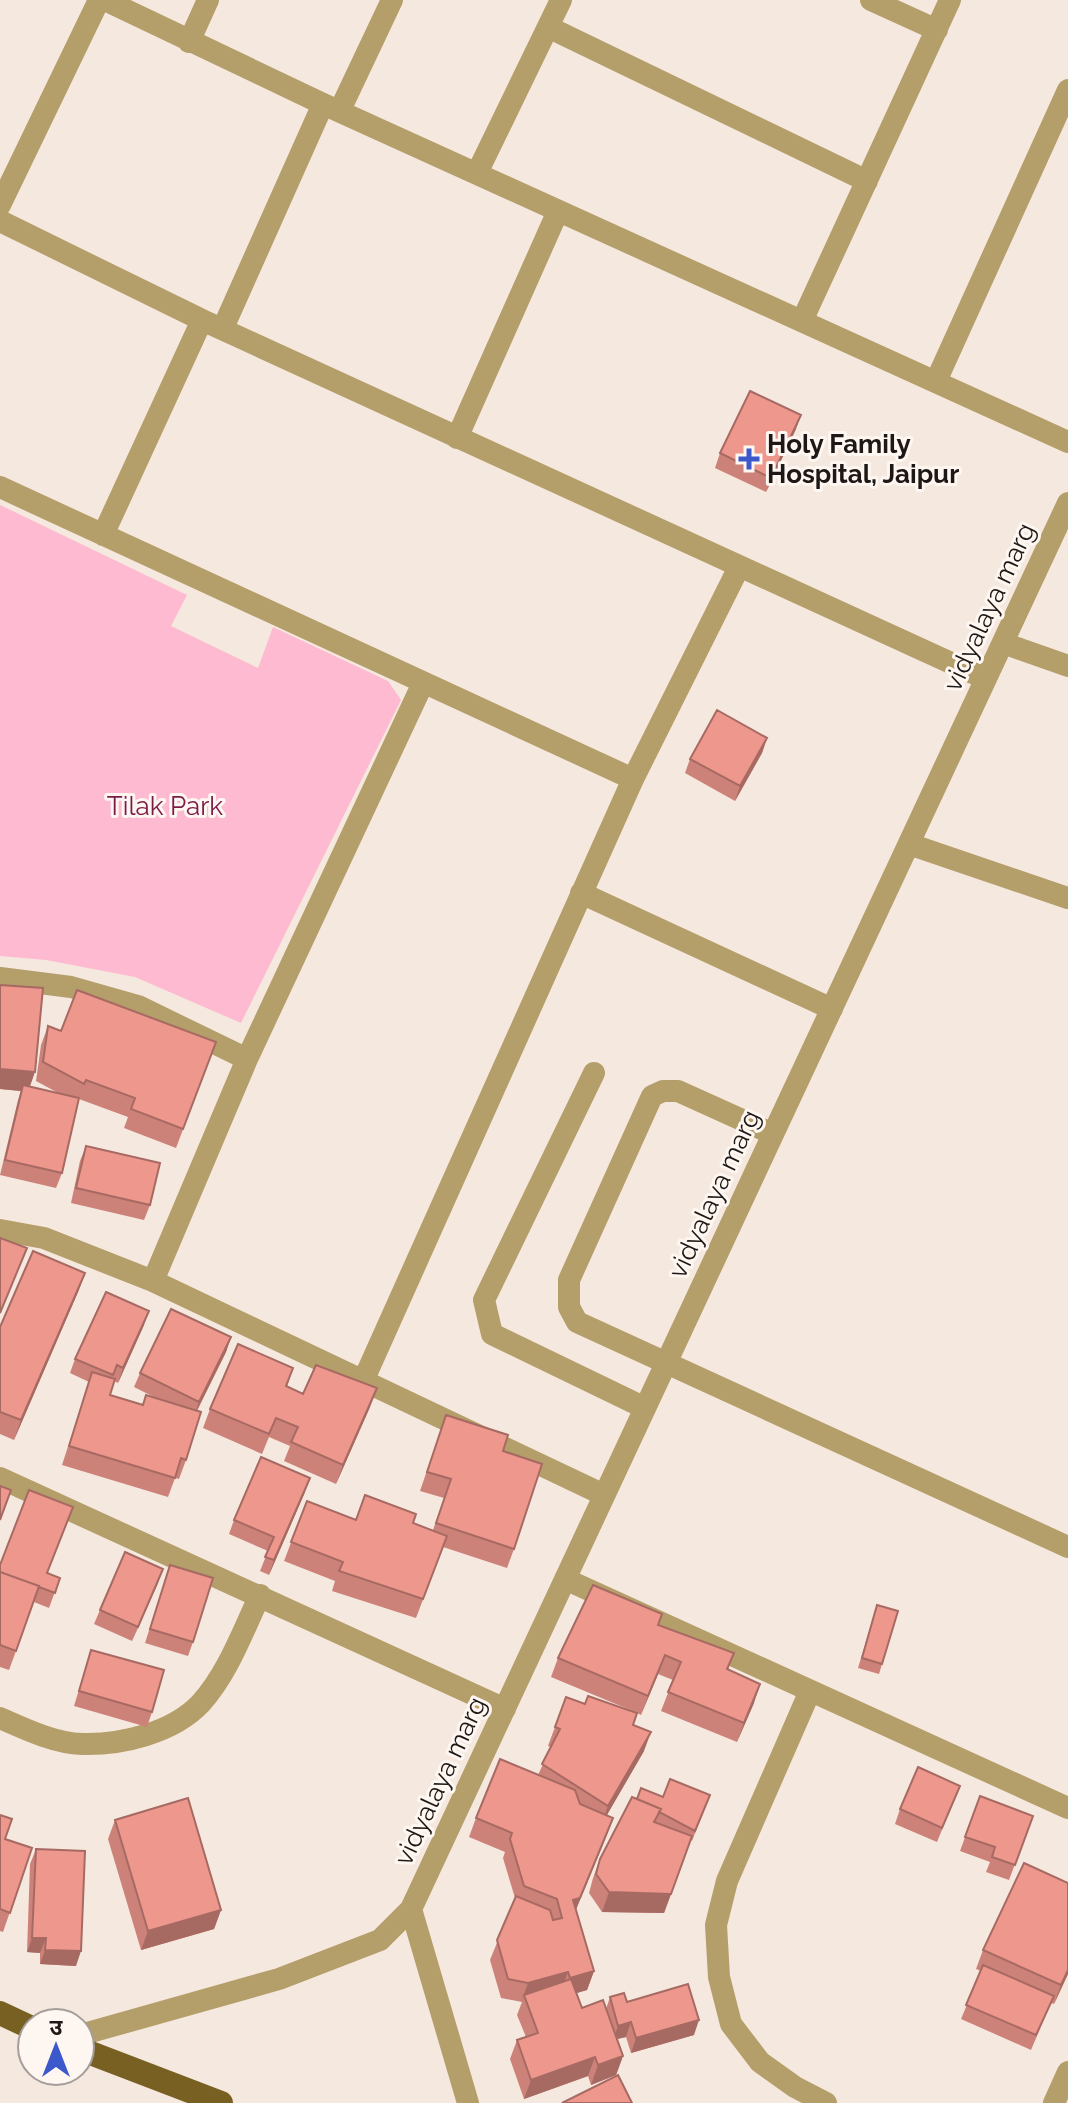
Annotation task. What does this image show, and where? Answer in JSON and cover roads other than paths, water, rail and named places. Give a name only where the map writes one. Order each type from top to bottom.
[{"type":"main road","points":[[96,2055],[221,2103]]},
{"type":"street","points":[[0,205],[99,0]]},
{"type":"street","points":[[105,0],[189,42],[802,321],[937,379],[1068,442]]},
{"type":"street","points":[[189,42],[208,0]]},
{"type":"street","points":[[103,535],[212,324],[392,0]]},
{"type":"street","points":[[478,171],[561,0]]},
{"type":"street","points":[[871,0],[937,30]]},
{"type":"street","points":[[802,321],[950,0]]},
{"type":"street","points":[[548,27],[867,181]]},
{"type":"street","points":[[937,379],[1068,90]]},
{"type":"street","points":[[457,438],[558,211]]},
{"type":"street","points":[[0,221],[457,438],[986,679]]},
{"type":"street","points":[[0,487],[633,779]]},
{"type":"street","name":"vidyalaya marg","points":[[96,2030],[279,1979],[380,1940],[411,1909],[1068,503]]},
{"type":"street","points":[[364,1379],[633,779],[739,567]]},
{"type":"street","points":[[1003,643],[1068,666]]},
{"type":"street","points":[[153,1281],[247,1059],[423,683]]},
{"type":"street","points":[[909,844],[1068,898]]},
{"type":"street","points":[[581,893],[832,1009]]},
{"type":"street","points":[[0,978],[71,987],[138,1006],[247,1059]]},
{"type":"street","points":[[594,1073],[484,1300],[486,1319],[492,1334],[645,1408]]},
{"type":"street","points":[[773,1134],[678,1091],[663,1091],[652,1096],[569,1280],[569,1307],[577,1322],[1068,1547]]},
{"type":"street","points":[[0,1230],[44,1238],[153,1281],[604,1495]]},
{"type":"street","points":[[0,1478],[505,1709]]},
{"type":"street","points":[[565,1579],[1068,1808]]},
{"type":"street","points":[[0,1718],[30,1731],[79,1744],[120,1742],[164,1728],[199,1705],[215,1684],[260,1595]]},
{"type":"street","points":[[810,1691],[727,1881],[716,1925],[719,1977],[731,2024],[760,2062],[795,2087],[826,2103]]},
{"type":"street","points":[[411,1909],[468,2103]]},
{"type":"street","points":[[1054,2103],[1068,2072]]},
{"type":"place","name":"Holy Family Hospital, Jaipur","points":[[749,459]]},
{"type":"park label","name":"Tilak Park","points":[[165,806]]}]
